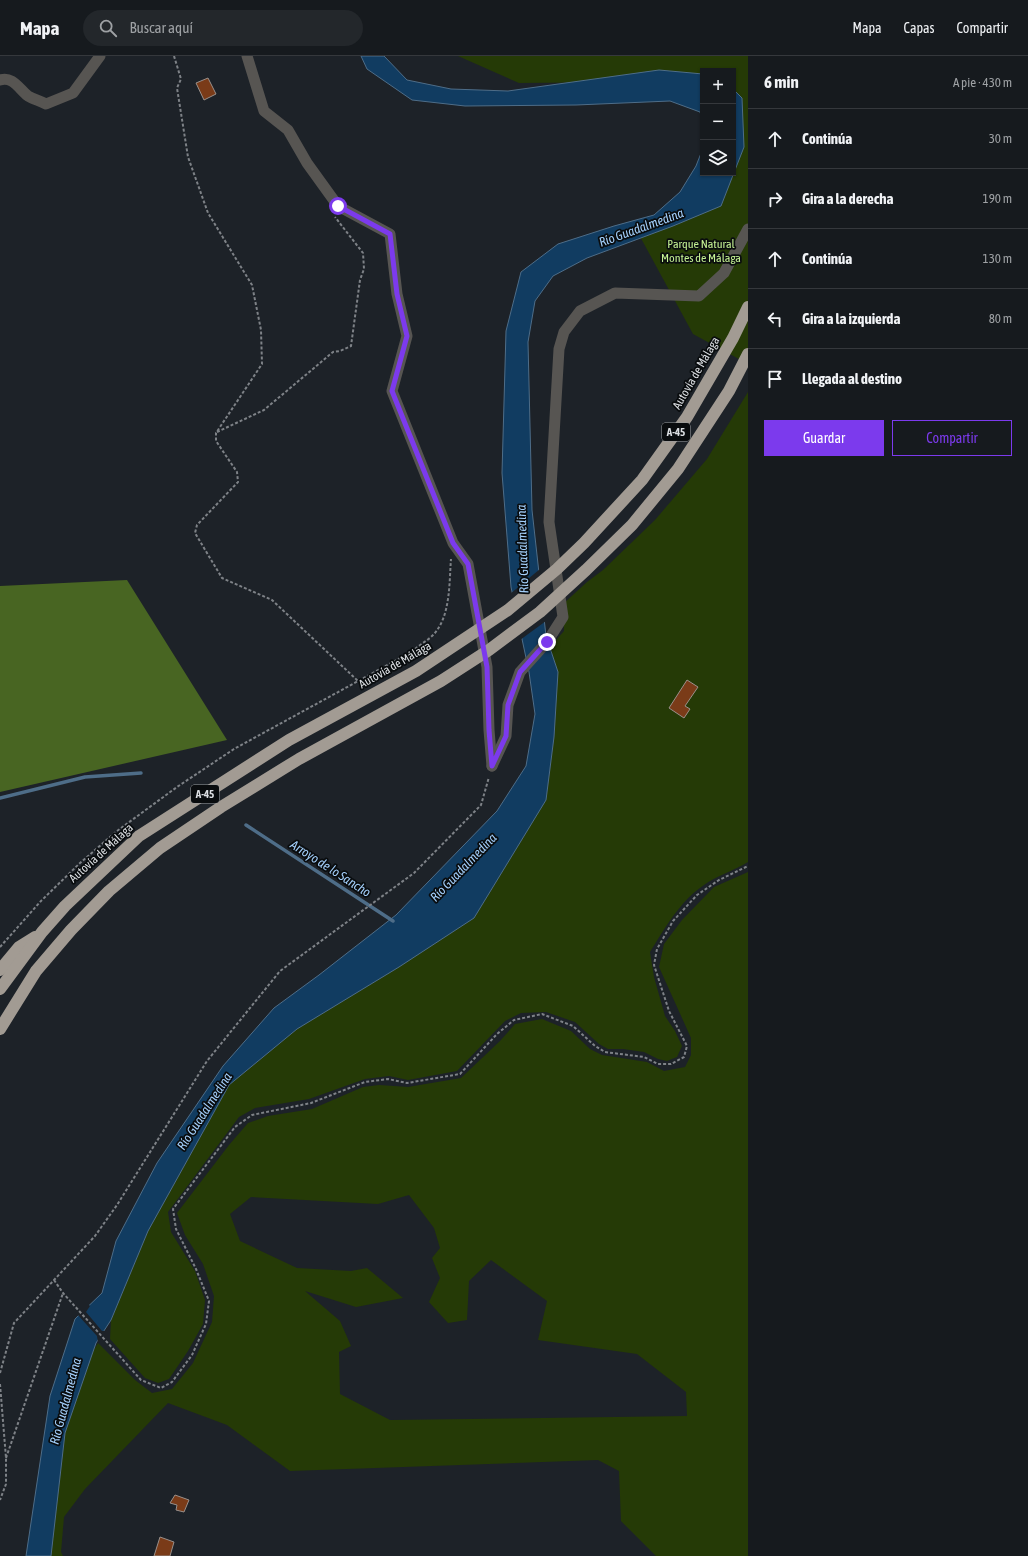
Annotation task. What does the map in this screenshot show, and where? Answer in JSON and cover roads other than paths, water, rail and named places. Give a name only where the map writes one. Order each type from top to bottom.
[{"type":"highway","name":"Autovía de Málaga","points":[[0,989],[42,932],[65,906],[139,836],[289,740],[416,671],[508,610],[557,569],[584,543],[642,480],[687,417],[733,338],[748,307]]},
{"type":"highway","name":"A-45","points":[[0,1029],[36,971],[71,930],[108,891],[160,848],[221,807],[300,759],[441,681],[489,650],[540,612],[632,525],[678,469],[729,391],[748,354]]},
{"type":"highway","points":[[0,970],[19,947],[42,932]]},
{"type":"highway","points":[[0,1036],[7,1016]]},
{"type":"street","points":[[0,80],[11,80],[29,97],[46,104],[73,93],[100,56]]},
{"type":"street","points":[[247,56],[264,111],[288,130],[307,163],[338,206],[390,234],[397,294],[407,336],[392,391],[453,543],[468,564],[487,667],[492,766],[506,736],[508,705],[520,672],[547,642],[562,617],[549,522],[559,349],[564,332],[580,311],[615,293],[699,296],[724,273],[748,229]]},
{"type":"water","points":[[361,56],[384,56],[407,80],[451,89],[508,91],[659,70],[700,74],[700,112],[670,101],[576,105],[465,106],[412,100],[367,69]]},
{"type":"water","points":[[736,92],[742,98],[744,147],[736,168]]},
{"type":"water","name":"Río Guadalmedina","points":[[700,156],[700,176],[733,176],[721,206],[673,226],[587,258],[553,276],[535,301],[528,342],[532,510],[546,636],[558,672],[554,737],[546,800],[474,918],[399,967],[297,1029],[229,1085],[148,1231],[111,1320],[96,1343],[65,1433],[51,1556],[26,1556],[50,1396],[75,1319],[102,1293],[116,1241],[157,1163],[223,1066],[274,1008],[396,915],[497,811],[526,766],[535,714],[529,672],[511,587],[502,473],[506,331],[521,272],[558,244],[654,215],[680,192],[696,166]]},
{"type":"waterway","name":"Arroyo de lo Sancho","points":[[0,798],[85,777],[141,773]]},
{"type":"waterway","name":"Arroyo de lo Sancho","points":[[246,825],[393,921]]},
{"type":"park label","name":"Parque Natural Montes de Málaga","points":[[701,251]]}]
